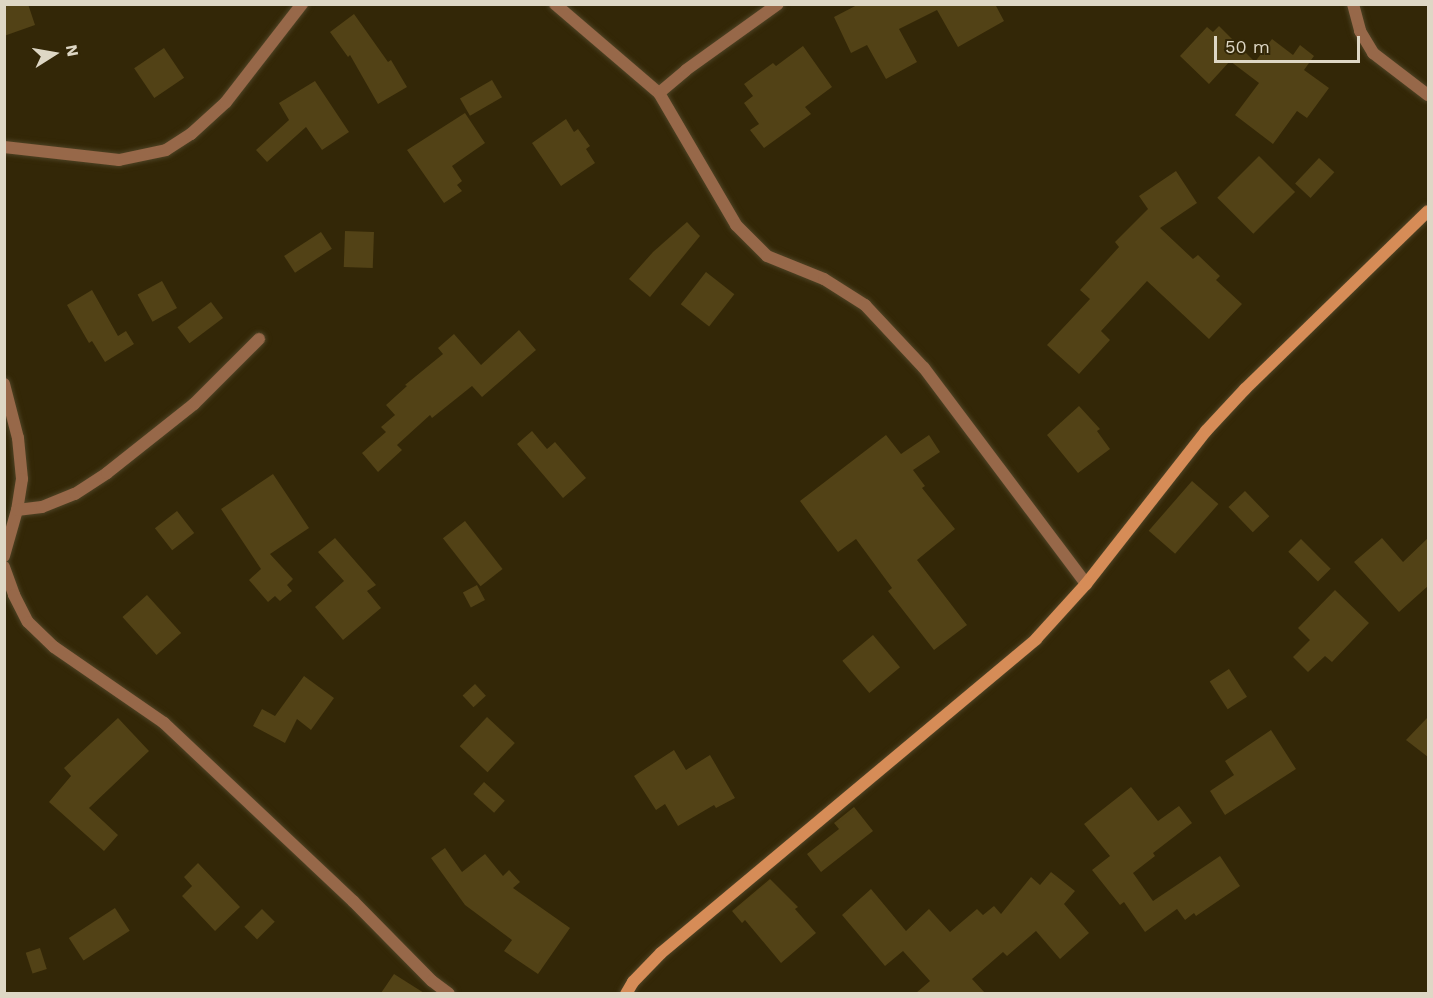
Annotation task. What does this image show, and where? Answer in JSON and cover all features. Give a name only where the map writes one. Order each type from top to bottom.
[{"type":"street","points":[[4,147],[119,160],[166,150],[191,134],[226,102],[302,4]]},
{"type":"street","points":[[555,4],[659,93],[736,225],[767,256],[824,279],[865,305],[924,368],[1086,584]]},
{"type":"street","points":[[659,93],[686,70],[778,4]]},
{"type":"street","points":[[1353,4],[1360,31],[1373,53],[1428,95]]},
{"type":"street","points":[[626,993],[633,981],[696,922],[1036,639],[1086,584],[1160,487],[1214,423],[1428,211]]},
{"type":"street","points":[[17,510],[42,507],[75,494],[107,473],[194,404],[259,339]]},
{"type":"street","points":[[4,384],[18,438],[22,479],[17,510],[4,556]]},
{"type":"street","points":[[4,567],[14,595],[28,622],[54,647],[164,723],[353,901],[432,981],[449,993]]},
{"type":"building","points":[[4,4],[28,4],[35,25],[4,36]]},
{"type":"building","points":[[859,4],[995,4],[1004,21],[958,47],[937,10],[899,29],[917,62],[886,79],[867,45],[851,53],[834,17]]},
{"type":"building","points":[[354,14],[388,62],[391,60],[407,87],[378,104],[350,55],[348,57],[330,32]]},
{"type":"building","points":[[1219,26],[1255,62],[1272,39],[1293,55],[1300,45],[1314,56],[1304,70],[1329,88],[1307,118],[1297,111],[1273,144],[1235,115],[1259,83],[1230,61],[1209,84],[1180,56],[1207,27],[1213,32]]},
{"type":"building","points":[[803,46],[832,87],[805,107],[811,114],[764,148],[750,130],[759,124],[744,103],[753,96],[744,84],[773,63],[776,66]]},
{"type":"building","points":[[164,48],[184,78],[154,98],[134,68]]},
{"type":"building","points":[[492,80],[502,97],[470,116],[460,98]]},
{"type":"building","points":[[315,81],[349,132],[322,150],[306,127],[267,162],[256,150],[289,120],[279,103]]},
{"type":"building","points":[[465,113],[485,143],[452,166],[462,181],[457,185],[462,191],[444,203],[407,150]]},
{"type":"building","points":[[566,119],[574,132],[578,129],[590,146],[586,149],[595,163],[561,186],[532,143]]},
{"type":"building","points":[[1259,156],[1295,192],[1253,234],[1217,198]]},
{"type":"building","points":[[1319,158],[1334,172],[1310,198],[1295,184]]},
{"type":"building","points":[[1176,171],[1197,203],[1160,228],[1193,259],[1198,255],[1220,276],[1216,280],[1242,304],[1209,339],[1147,281],[1101,331],[1110,340],[1079,374],[1047,345],[1090,299],[1080,290],[1119,247],[1115,242],[1148,209],[1139,196]]},
{"type":"building","points":[[687,222],[700,236],[650,297],[629,279],[653,252]]},
{"type":"building","points":[[345,231],[374,232],[373,268],[344,267]]},
{"type":"building","points":[[321,232],[332,249],[295,273],[284,256]]},
{"type":"building","points":[[706,272],[734,294],[709,326],[681,304]]},
{"type":"building","points":[[162,281],[177,308],[153,322],[138,295]]},
{"type":"building","points":[[92,290],[118,336],[126,331],[134,344],[105,362],[92,341],[89,343],[67,305]]},
{"type":"building","points":[[211,302],[223,318],[189,343],[177,327]]},
{"type":"building","points":[[519,330],[536,350],[482,397],[472,386],[432,418],[430,415],[397,445],[402,450],[378,472],[362,453],[386,432],[381,427],[395,415],[386,405],[407,386],[405,385],[443,354],[438,348],[454,334],[481,365]]},
{"type":"building","points":[[1079,406],[1100,429],[1097,431],[1110,449],[1078,473],[1047,435]]},
{"type":"building","points":[[532,431],[547,449],[555,442],[586,478],[563,498],[517,444]]},
{"type":"building","points":[[886,435],[901,454],[929,435],[940,452],[913,470],[925,486],[922,488],[955,529],[917,560],[967,625],[934,650],[888,591],[892,588],[856,539],[838,552],[800,501]]},
{"type":"building","points":[[273,474],[309,528],[270,554],[293,579],[287,585],[292,591],[280,601],[275,596],[268,602],[249,580],[261,569],[221,509]]},
{"type":"building","points":[[1192,481],[1218,504],[1175,554],[1149,531]]},
{"type":"building","points":[[1245,491],[1269,516],[1253,532],[1228,507]]},
{"type":"building","points":[[177,511],[194,533],[172,550],[155,528]]},
{"type":"building","points":[[465,521],[503,569],[480,586],[443,538]]},
{"type":"building","points":[[335,538],[376,585],[367,591],[381,608],[343,640],[315,607],[344,581],[318,552]]},
{"type":"building","points":[[1382,538],[1403,562],[1428,538],[1428,586],[1399,612],[1354,562]]},
{"type":"building","points":[[1301,539],[1331,569],[1318,581],[1288,552]]},
{"type":"building","points":[[477,585],[485,600],[471,608],[463,593]]},
{"type":"building","points":[[1335,590],[1369,623],[1332,662],[1325,656],[1308,672],[1293,657],[1310,640],[1298,628]]},
{"type":"building","points":[[147,595],[181,633],[157,655],[122,617]]},
{"type":"building","points":[[873,635],[900,667],[869,693],[842,661]]},
{"type":"building","points":[[1229,669],[1247,697],[1228,709],[1210,682]]},
{"type":"building","points":[[304,676],[334,698],[311,730],[297,719],[285,743],[253,726],[262,709],[275,716]]},
{"type":"building","points":[[475,684],[486,696],[473,707],[463,696]]},
{"type":"building","points":[[487,717],[515,743],[488,772],[460,746]]},
{"type":"building","points":[[1428,717],[1428,757],[1406,740]]},
{"type":"building","points":[[118,718],[149,751],[89,808],[118,835],[104,851],[49,802],[71,776],[64,768]]},
{"type":"building","points":[[1271,730],[1296,769],[1225,815],[1210,791],[1234,775],[1225,761]]},
{"type":"building","points":[[674,750],[686,770],[710,755],[735,798],[716,808],[714,805],[678,826],[665,804],[656,810],[634,776]]},
{"type":"building","points":[[484,782],[505,801],[494,813],[473,794]]},
{"type":"building","points":[[1131,787],[1158,821],[1179,806],[1192,823],[1153,853],[1155,856],[1133,873],[1153,901],[1220,856],[1240,886],[1196,916],[1194,913],[1185,920],[1177,909],[1145,932],[1124,902],[1120,905],[1092,870],[1110,856],[1084,824]]},
{"type":"building","points":[[854,807],[873,831],[821,872],[807,854],[839,829],[834,823]]},
{"type":"building","points":[[445,848],[462,872],[485,854],[503,876],[509,870],[520,882],[513,888],[570,928],[538,974],[504,951],[512,940],[465,905],[431,858]]},
{"type":"building","points":[[198,863],[240,907],[215,931],[182,896],[192,886],[184,877]]},
{"type":"building","points":[[1051,872],[1075,891],[1064,904],[1089,933],[1060,959],[1036,931],[1007,956],[1003,952],[972,979],[985,993],[916,993],[930,981],[903,951],[885,966],[842,915],[871,889],[906,931],[929,909],[950,932],[977,909],[983,915],[994,906],[1001,914],[1031,877],[1040,885]]},
{"type":"building","points":[[770,879],[798,907],[795,909],[816,933],[781,963],[745,920],[742,923],[732,911]]},
{"type":"building","points":[[115,908],[130,931],[84,961],[69,938]]},
{"type":"building","points":[[262,909],[275,922],[257,939],[244,927]]},
{"type":"building","points":[[40,948],[47,969],[33,974],[26,953]]},
{"type":"building","points":[[394,974],[424,993],[381,993]]}]
